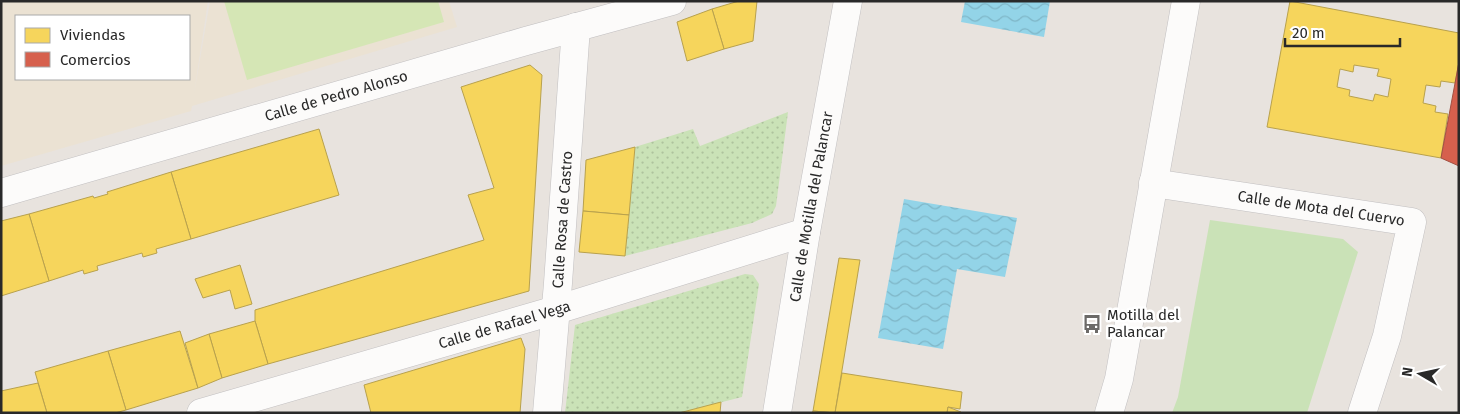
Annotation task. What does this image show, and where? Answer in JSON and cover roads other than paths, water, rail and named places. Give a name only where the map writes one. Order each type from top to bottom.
[{"type":"street","name":"Calle de Pedro Alonso","points":[[1,192],[672,1]]},
{"type":"street","name":"Calle de Motilla del Palancar","points":[[777,413],[806,232],[848,1]]},
{"type":"street","points":[[1109,413],[1119,379],[1186,1]]},
{"type":"street","name":"Calle Rosa de Castro","points":[[547,413],[576,27]]},
{"type":"street","name":"Calle de Mota del Cuervo","points":[[1153,183],[1412,222],[1387,336],[1362,413]]},
{"type":"street","name":"Calle de Rafael Vega","points":[[201,413],[556,310],[806,232]]},
{"type":"water","points":[[965,1],[1050,1],[1044,37],[961,22]]},
{"type":"water","points":[[904,199],[1017,218],[1005,277],[957,269],[943,349],[878,338]]},
{"type":"place","name":"Motilla del Palancar","points":[[1092,324]]}]
